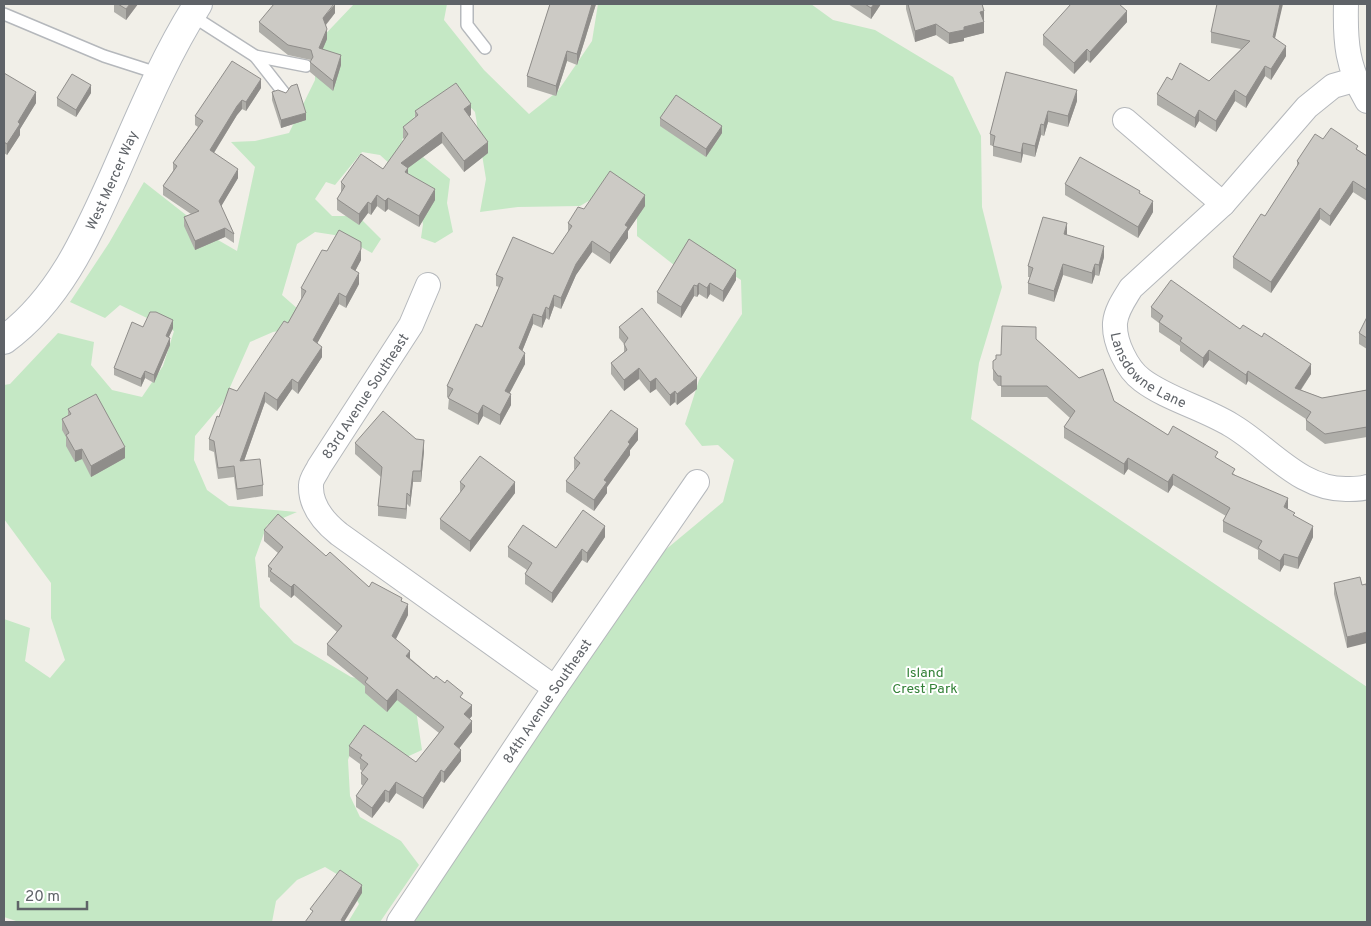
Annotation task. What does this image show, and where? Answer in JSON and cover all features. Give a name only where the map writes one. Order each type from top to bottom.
[{"type":"street","points":[[1341,8],[1349,63],[1354,80],[1367,101]]},
{"type":"street","name":"West Mercer Way","points":[[4,338],[24,325],[66,274],[92,226],[160,74],[194,9]]},
{"type":"street","name":"Lansdowne Lane","points":[[1354,80],[1333,86],[1307,107],[1223,204],[1131,288],[1115,322],[1117,339],[1124,358],[1141,379],[1230,425],[1294,472],[1320,486],[1341,489],[1367,487]]},
{"type":"street","points":[[1125,120],[1223,204]]},
{"type":"street","name":"83rd Avenue Southeast","points":[[428,285],[411,325],[319,467],[311,484],[316,508],[323,520],[339,534],[555,688]]},
{"type":"street","name":"84th Avenue Southeast","points":[[399,922],[555,688],[697,482]]},
{"type":"lane","points":[[468,4],[467,25],[485,48]]},
{"type":"lane","points":[[194,9],[255,56],[284,93]]},
{"type":"lane","points":[[4,14],[104,56],[160,74]]},
{"type":"lane","points":[[255,56],[306,66]]},
{"type":"green space","name":"Island Crest Park","points":[[354,4],[447,4],[444,20],[484,70],[529,114],[558,91],[592,41],[598,4],[811,4],[833,20],[875,30],[953,77],[981,136],[982,207],[1002,287],[979,363],[971,419],[1367,687],[1367,922],[412,922],[658,556],[723,502],[734,460],[718,445],[702,446],[685,424],[699,380],[742,314],[741,280],[691,248],[674,265],[637,236],[637,211],[609,189],[580,206],[518,207],[480,212],[486,179],[475,112],[459,95],[438,97],[414,117],[402,140],[450,179],[447,203],[453,232],[435,243],[421,238],[423,224],[414,186],[380,155],[362,152],[335,185],[326,182],[315,199],[332,216],[358,216],[381,239],[372,253],[341,236],[315,232],[297,244],[282,295],[307,317],[299,327],[273,332],[250,342],[223,403],[195,436],[194,460],[207,490],[229,506],[297,512],[267,525],[255,558],[260,607],[294,643],[351,677],[426,692],[416,710],[422,750],[400,760],[381,754],[356,736],[348,760],[350,796],[360,817],[401,841],[419,865],[380,922],[348,922],[359,904],[345,879],[325,867],[297,880],[276,901],[272,922],[19,922],[4,917],[4,619],[30,628],[25,661],[50,678],[65,660],[51,618],[51,583],[4,519],[4,385],[10,384],[58,333],[94,342],[91,365],[112,390],[142,397],[163,366],[174,331],[120,305],[105,318],[70,302],[109,243],[144,182],[218,240],[237,251],[255,167],[231,142],[255,141],[289,133],[315,80],[315,45]]},
{"type":"building","points":[[118,4],[130,4],[126,9]]},
{"type":"building","points":[[274,4],[334,4],[323,18],[327,29],[319,48],[341,55],[333,81],[310,62],[313,57],[311,50],[288,45],[259,22]]},
{"type":"building","points":[[550,4],[592,4],[577,54],[567,51],[556,86],[527,76]]},
{"type":"building","points":[[865,4],[874,4],[871,8]]},
{"type":"building","points":[[908,4],[982,4],[984,11],[980,12],[984,22],[964,27],[964,30],[949,33],[936,24],[915,31]]},
{"type":"building","points":[[1071,4],[1119,4],[1127,11],[1090,52],[1087,49],[1074,63],[1043,35]]},
{"type":"building","points":[[1217,4],[1280,4],[1273,37],[1286,46],[1271,69],[1265,66],[1246,97],[1235,90],[1216,121],[1199,110],[1195,118],[1157,94],[1167,77],[1172,80],[1180,63],[1209,81],[1250,41],[1211,32]]},
{"type":"building","points":[[232,61],[261,79],[246,102],[242,100],[237,106],[210,150],[238,169],[219,201],[234,234],[225,228],[195,241],[184,217],[199,211],[163,186],[177,166],[173,163],[203,121],[195,116]]},
{"type":"building","points":[[1006,72],[1077,90],[1068,116],[1048,111],[1044,125],[1041,124],[1035,146],[1023,143],[1021,153],[993,146],[995,136],[990,134]]},
{"type":"building","points":[[4,73],[36,92],[18,122],[20,124],[7,144],[4,142]]},
{"type":"building","points":[[72,74],[91,85],[76,110],[57,98]]},
{"type":"building","points":[[456,83],[471,104],[464,109],[488,142],[464,161],[442,132],[401,163],[408,168],[405,172],[435,189],[419,216],[388,198],[385,201],[377,195],[371,204],[368,202],[359,214],[337,199],[345,186],[341,182],[361,154],[383,169],[408,134],[403,127],[418,115],[415,111]]},
{"type":"building","points":[[297,84],[306,113],[281,120],[272,92],[278,90],[286,93],[291,86]]},
{"type":"building","points":[[676,95],[722,126],[706,149],[660,118]]},
{"type":"building","points":[[1331,128],[1358,146],[1356,149],[1367,156],[1367,190],[1353,181],[1330,216],[1320,208],[1271,282],[1233,257],[1261,214],[1265,216],[1315,134],[1323,139]]},
{"type":"building","points":[[1080,157],[1140,191],[1139,193],[1153,201],[1138,227],[1065,184]]},
{"type":"building","points":[[610,171],[645,195],[625,225],[628,227],[610,253],[592,241],[576,264],[561,298],[554,295],[549,309],[546,307],[542,317],[533,314],[519,348],[525,353],[505,391],[511,394],[500,415],[483,405],[478,414],[448,398],[453,389],[447,386],[476,324],[482,327],[503,278],[496,275],[513,237],[553,254],[572,226],[568,223],[578,207],[584,209]]},
{"type":"building","points":[[1043,217],[1067,223],[1064,234],[1104,246],[1099,265],[1095,264],[1092,273],[1063,264],[1054,291],[1028,283],[1033,268],[1028,266]]},
{"type":"building","points":[[339,230],[361,242],[361,249],[351,268],[359,273],[346,297],[339,293],[313,340],[322,347],[298,383],[292,379],[277,400],[265,392],[240,461],[260,459],[263,485],[237,489],[234,466],[218,468],[214,441],[209,439],[217,416],[219,417],[229,388],[237,391],[284,321],[288,323],[306,291],[301,288],[322,250],[327,251]]},
{"type":"building","points":[[689,239],[736,270],[723,291],[710,283],[707,288],[699,283],[697,286],[694,285],[681,307],[657,292]]},
{"type":"building","points":[[1171,280],[1240,329],[1243,325],[1262,337],[1264,333],[1311,364],[1295,388],[1322,398],[1367,390],[1367,427],[1325,434],[1306,420],[1311,412],[1248,371],[1246,375],[1209,350],[1203,358],[1180,341],[1182,338],[1159,322],[1163,316],[1151,307]]},
{"type":"building","points":[[642,308],[697,378],[677,394],[675,391],[670,395],[656,378],[650,382],[639,368],[624,380],[611,363],[627,350],[624,344],[628,338],[619,327]]},
{"type":"building","points":[[150,312],[156,312],[173,320],[166,336],[170,338],[154,375],[145,371],[141,379],[114,368],[132,322],[143,327]]},
{"type":"building","points":[[1367,317],[1367,338],[1359,333]]},
{"type":"building","points":[[1002,326],[1036,327],[1036,339],[1079,378],[1103,369],[1114,401],[1168,435],[1173,426],[1218,452],[1215,457],[1235,469],[1232,474],[1288,498],[1284,507],[1295,513],[1293,515],[1313,526],[1298,558],[1284,554],[1280,561],[1258,548],[1262,541],[1223,521],[1230,508],[1173,474],[1168,482],[1128,458],[1124,464],[1064,427],[1075,411],[1047,386],[1001,386],[1001,376],[998,376],[993,369],[993,361],[996,359],[996,355],[1001,355]]},
{"type":"building","points":[[96,394],[125,447],[91,466],[82,449],[75,451],[66,435],[69,433],[62,419],[71,414],[68,409]]},
{"type":"building","points":[[611,410],[638,429],[628,442],[630,444],[604,480],[607,482],[594,500],[566,481],[580,463],[574,458]]},
{"type":"building","points":[[383,411],[416,439],[424,440],[421,471],[413,471],[410,496],[407,493],[406,509],[378,506],[382,467],[355,443]]},
{"type":"building","points":[[480,456],[515,482],[470,541],[440,519],[465,486],[460,482]]},
{"type":"building","points":[[583,510],[605,526],[587,553],[582,549],[552,593],[525,574],[532,563],[508,547],[523,525],[556,548]]},
{"type":"building","points":[[278,514],[326,556],[330,552],[369,587],[372,582],[402,598],[401,601],[408,604],[392,636],[410,651],[406,656],[434,679],[436,676],[445,683],[447,680],[463,693],[460,697],[472,705],[464,714],[472,721],[454,744],[461,750],[444,772],[441,770],[423,798],[396,782],[389,792],[385,790],[372,808],[356,796],[368,779],[361,773],[368,764],[360,758],[362,755],[349,746],[364,725],[416,762],[444,727],[397,689],[387,701],[365,682],[368,678],[327,644],[342,626],[294,584],[291,587],[270,571],[272,569],[268,566],[283,547],[264,530]]},
{"type":"building","points":[[1360,577],[1362,585],[1366,584],[1367,589],[1367,632],[1347,637],[1334,583]]},
{"type":"building","points":[[340,870],[362,885],[341,920],[343,921],[305,922],[313,911],[310,909]]}]
